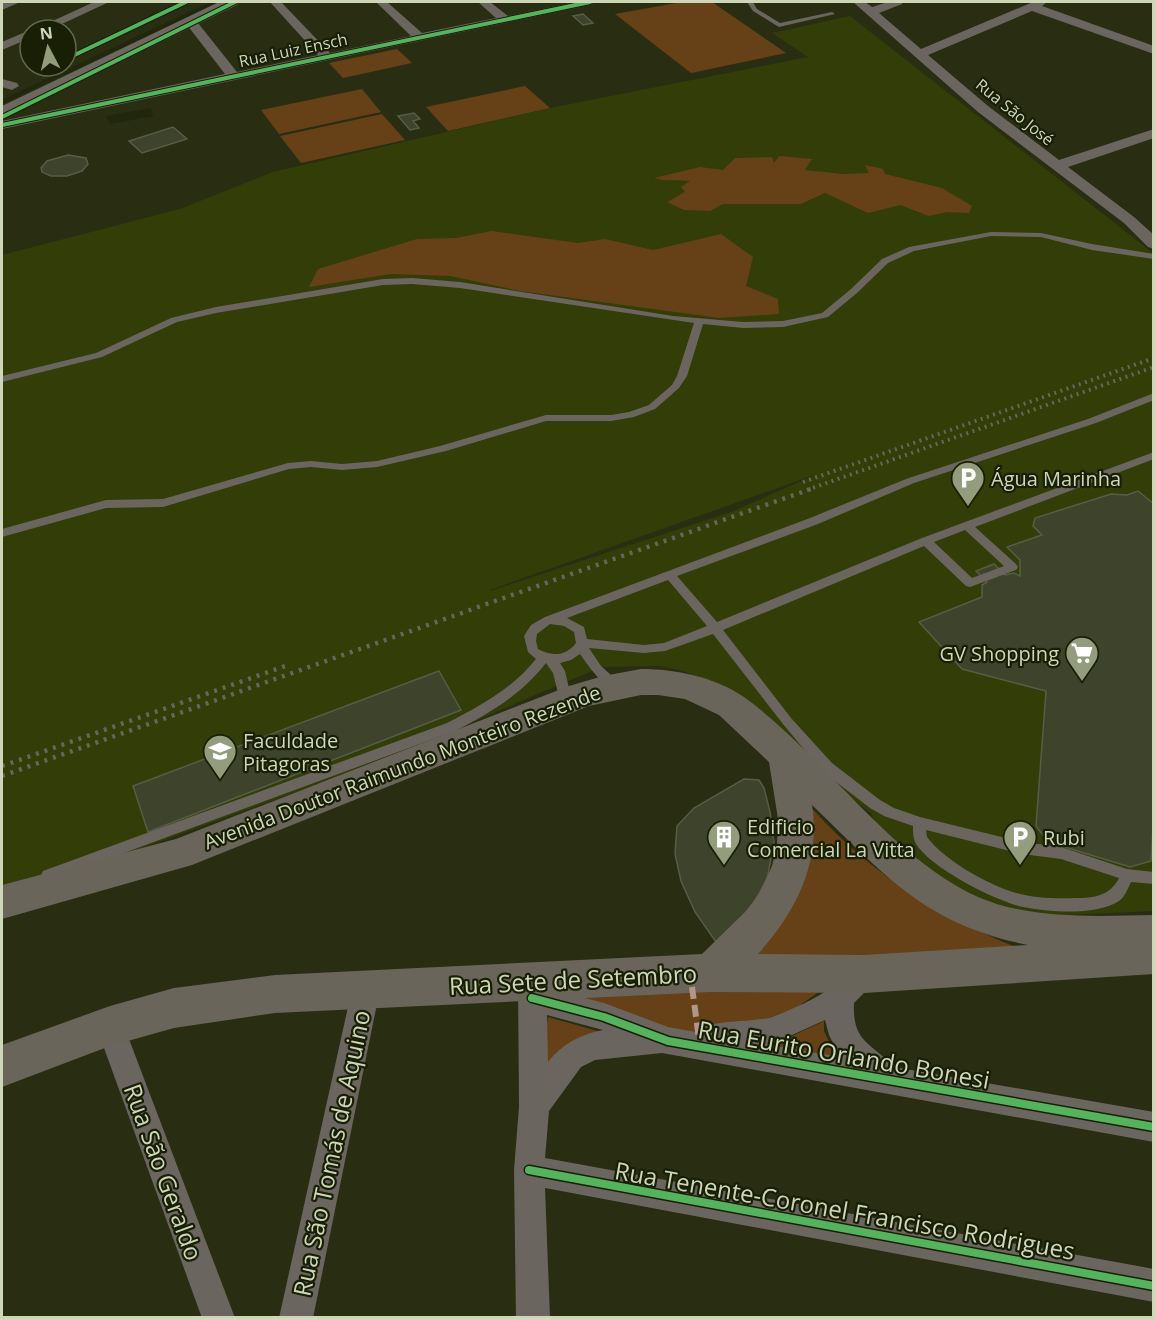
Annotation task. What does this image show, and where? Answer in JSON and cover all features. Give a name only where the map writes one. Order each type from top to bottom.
[{"type":"main road","points":[[78,56],[195,2]]},
{"type":"main road","points":[[2,113],[231,2]]},
{"type":"main road","points":[[5,87],[30,78]]},
{"type":"main road","name":"Avenida Doutor Raimundo Monteiro Rezende","points":[[2,902],[179,854],[566,701],[632,682],[667,682],[707,692],[731,706],[786,756]]},
{"type":"main road","points":[[786,756],[888,855],[920,881],[965,909],[985,917],[1037,929],[1084,934],[1154,933]]},
{"type":"main road","points":[[710,973],[742,946],[768,916],[789,875],[794,857],[796,819],[786,756]]},
{"type":"main road","name":"Rua Sete de Setembro","points":[[2,1066],[110,1026],[174,1008],[275,994],[366,989],[532,990],[710,973],[852,986],[1154,956]]},
{"type":"street","points":[[2,7],[14,2]]},
{"type":"street","points":[[66,18],[103,2]]},
{"type":"street","points":[[274,2],[327,57]]},
{"type":"street","points":[[381,2],[420,38]]},
{"type":"street","points":[[483,2],[506,20]]},
{"type":"street","name":"Rua Luiz Ensch","points":[[2,125],[584,2]]},
{"type":"street","name":"Rua São José","points":[[859,2],[984,109],[1129,220],[1154,244]]},
{"type":"street","points":[[870,12],[898,2]]},
{"type":"street","points":[[920,54],[1042,2]]},
{"type":"street","points":[[1030,6],[1154,50]]},
{"type":"street","points":[[190,21],[234,77]]},
{"type":"street","points":[[2,46],[18,39]]},
{"type":"street","points":[[1056,166],[1154,133]]},
{"type":"street","name":"Rua Eurito Orlando Bonesi","points":[[534,1107],[556,1072],[572,1054],[585,1047],[607,1043],[668,1041],[775,1030],[852,986]]},
{"type":"street","name":"Rua Eurito Orlando Bonesi","points":[[852,986],[839,1023],[842,1034],[851,1050],[861,1060],[889,1080]]},
{"type":"street","name":"Rua São Tomás de Aquino","points":[[296,1317],[366,989]]},
{"type":"street","points":[[532,990],[534,1107],[529,1170],[533,1317]]},
{"type":"street","name":"Rua Eurito Orlando Bonesi","points":[[532,990],[668,1041],[1154,1127]]},
{"type":"street","name":"Rua São Geraldo","points":[[110,1026],[219,1317]]},
{"type":"street","name":"Rua Tenente-Coronel Francisco Rodrigues","points":[[529,1170],[1154,1286]]},
{"type":"lane","points":[[750,2],[755,10],[779,25],[832,15]]},
{"type":"lane","points":[[2,379],[99,355],[174,320],[216,310],[383,282],[412,281],[460,285],[699,321],[743,325],[783,324],[825,315],[885,261],[912,249],[991,234],[1041,235],[1092,247],[1154,257]]},
{"type":"lane","points":[[2,533],[106,504],[163,503],[288,466],[342,467],[377,464],[431,452],[546,418],[611,418],[631,415],[651,407],[676,386],[682,376],[699,321]]},
{"type":"lane","points":[[566,701],[559,671],[547,658],[534,652],[529,639],[535,628],[549,620],[814,521],[910,481],[1092,421],[1154,396]]},
{"type":"lane","points":[[581,645],[644,649],[665,647],[927,541],[1154,455]]},
{"type":"lane","points":[[927,541],[970,583],[1012,567],[968,526]]},
{"type":"lane","points":[[670,575],[715,628],[787,721],[827,767],[875,804],[888,812],[920,823],[1022,848],[1061,854],[1127,875],[1154,879]]},
{"type":"lane","points":[[2,895],[18,886],[81,861],[211,816],[452,727],[497,702],[518,687],[547,658],[566,658],[574,654],[581,645],[582,637],[574,625],[549,620]]},
{"type":"lane","points":[[581,645],[597,669],[616,685]]},
{"type":"lane","points":[[920,823],[919,837],[937,857],[1014,898],[1056,906],[1107,901],[1118,893],[1127,875]]},
{"type":"shaded area","points":[[682,2],[712,2],[786,53],[691,73],[615,14]]},
{"type":"shaded area","points":[[850,16],[1153,253],[1153,911],[1044,916],[964,896],[876,826],[871,813],[832,784],[715,684],[683,671],[659,666],[601,667],[384,760],[54,880],[2,891],[2,255],[180,209],[273,172],[555,107],[808,57],[772,33]],"holes":[[[817,474],[734,511],[490,591]]]},
{"type":"shaded area","points":[[397,49],[412,63],[343,78],[329,63]]},
{"type":"shaded area","points":[[525,86],[550,108],[448,131],[426,107]]},
{"type":"shaded area","points":[[362,89],[381,112],[279,134],[261,110]]},
{"type":"shaded area","points":[[150,108],[154,116],[110,124],[106,116]]},
{"type":"shaded area","points":[[382,114],[405,140],[301,163],[280,136]]},
{"type":"shaded area","points":[[779,156],[812,159],[805,170],[843,174],[869,173],[865,165],[883,169],[885,174],[942,188],[972,206],[969,213],[947,212],[929,216],[900,205],[868,213],[825,193],[801,204],[723,204],[710,211],[684,210],[667,202],[685,192],[681,187],[690,181],[654,178],[700,167],[723,170],[735,158],[772,157],[774,163]]},
{"type":"shaded area","points":[[491,231],[578,243],[605,239],[653,250],[721,234],[753,257],[746,286],[778,299],[779,314],[719,318],[520,291],[450,276],[391,274],[309,287],[318,269],[417,239],[456,238]]},
{"type":"shaded area","points":[[803,798],[851,848],[904,889],[963,923],[1026,951],[741,965]]},
{"type":"shaded area","points":[[823,989],[796,1008],[741,1028],[697,1033],[665,1033],[567,994]]},
{"type":"shaded area","points":[[548,1017],[608,1034],[540,1078]]},
{"type":"shaded area","points":[[824,1021],[824,1031],[840,1065],[758,1052]]},
{"type":"building","points":[[583,14],[593,23],[583,25],[573,16]]},
{"type":"building","points":[[414,113],[420,119],[413,121],[419,128],[410,130],[398,116]]},
{"type":"building","points":[[173,127],[187,139],[142,153],[129,141]]},
{"type":"building","points":[[68,155],[86,158],[88,164],[82,171],[67,176],[51,176],[42,172],[41,168],[47,161]]},
{"type":"building","name":"GV Shopping","points":[[1138,491],[1154,504],[1154,808],[1151,861],[1130,867],[1048,842],[1036,826],[1046,691],[962,669],[919,622],[982,597],[982,585],[987,582],[976,571],[994,564],[1005,575],[1014,573],[1020,576],[1020,560],[1007,547],[1042,535],[1033,526],[1035,518],[1111,494],[1127,495]]},
{"type":"building","points":[[439,671],[461,710],[148,832],[133,786]]},
{"type":"building","name":"Edificio Comercial La Vitta","points":[[744,779],[759,780],[764,788],[774,843],[767,879],[753,904],[733,928],[716,942],[695,912],[681,881],[675,854],[677,826],[694,808]]},
{"type":"waterway","points":[[2,102],[215,2]]},
{"type":"railway","points":[[803,482],[1154,358]]},
{"type":"railway","points":[[807,490],[1154,367]]},
{"type":"railway","points":[[2,776],[811,489]]},
{"type":"railway","points":[[2,766],[288,665]]},
{"type":"marked path","points":[[692,987],[699,1039]]},
{"type":"cycle path","points":[[78,53],[186,2]]},
{"type":"cycle path","points":[[2,117],[235,2]]},
{"type":"cycle path","points":[[2,125],[590,2]]},
{"type":"cycle path","points":[[532,998],[604,1017],[668,1041],[1154,1127]]},
{"type":"cycle path","points":[[529,1170],[1154,1286]]},
{"type":"place","name":"Água Marinha","points":[[968,507]]},
{"type":"place","name":"GV Shopping","points":[[1082,682]]},
{"type":"place","name":"Faculdade Pitagoras","points":[[220,780]]},
{"type":"place","name":"Edificio Comercial La Vitta","points":[[724,866]]},
{"type":"place","name":"Rubi","points":[[1020,866]]}]
